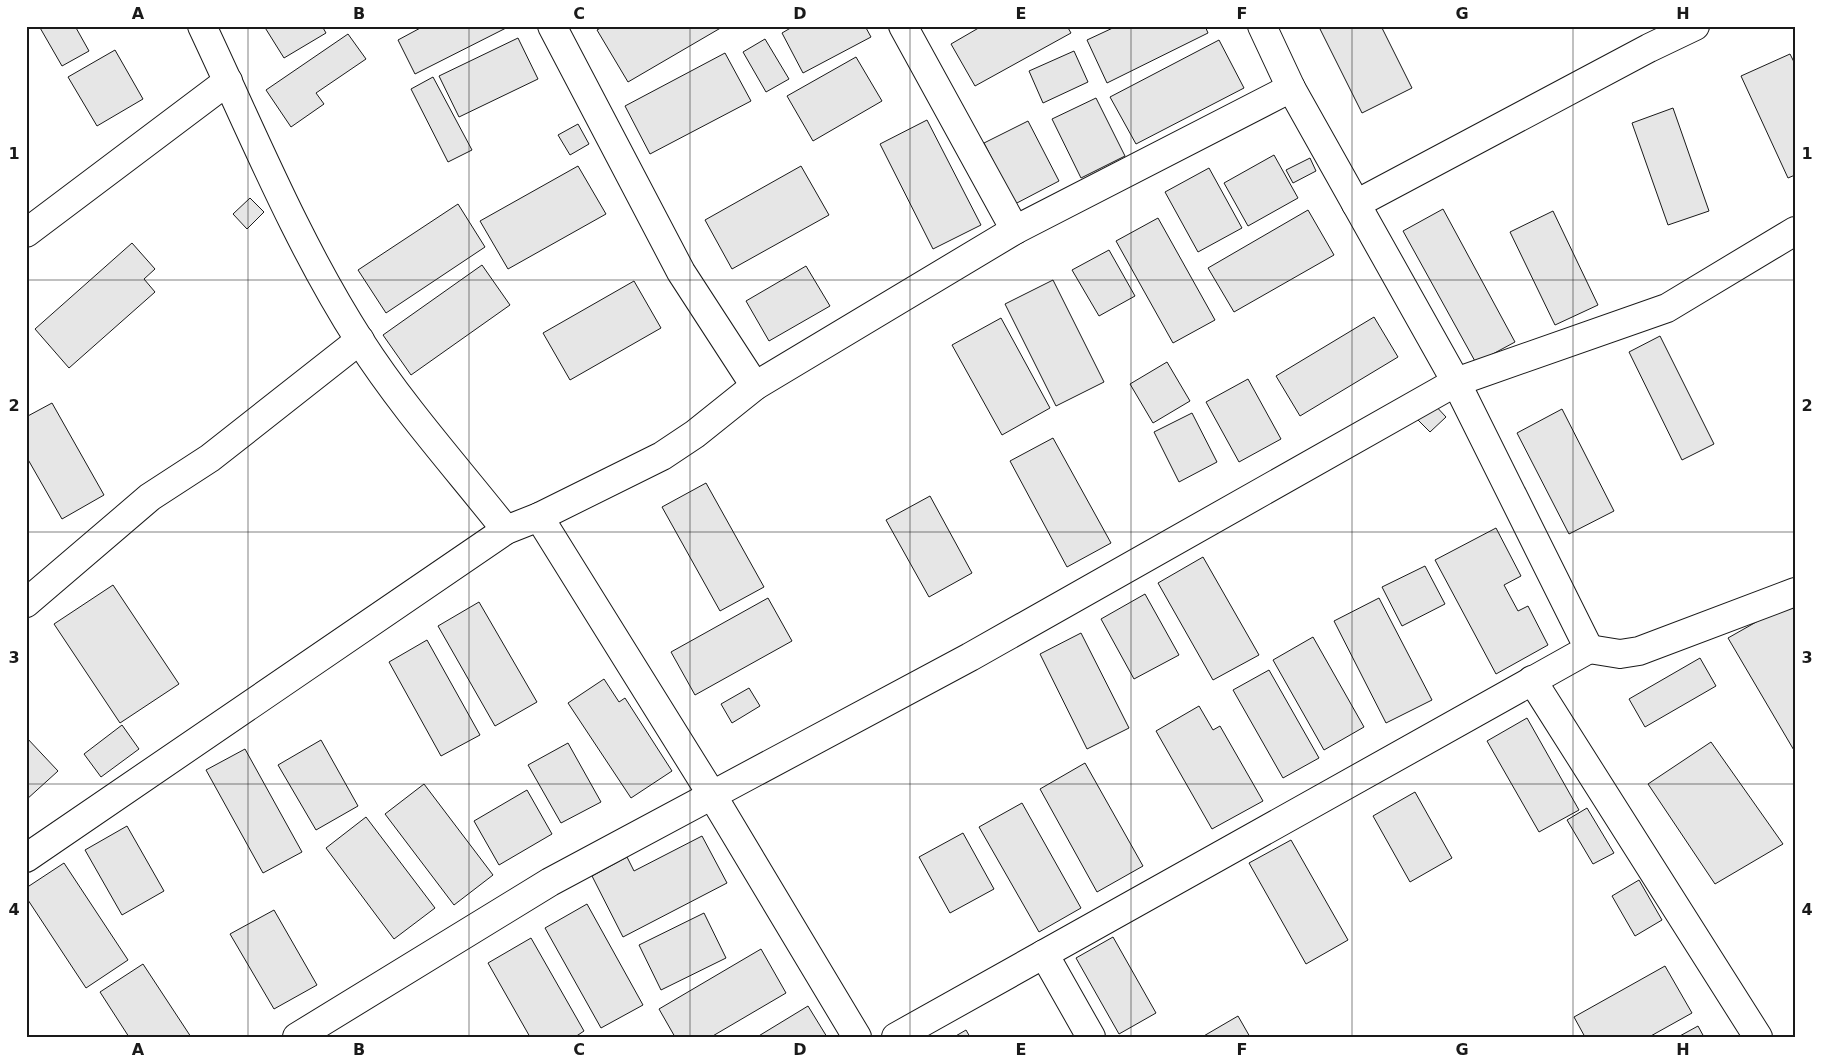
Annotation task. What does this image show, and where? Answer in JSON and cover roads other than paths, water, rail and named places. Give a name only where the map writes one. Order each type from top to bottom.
[{"type":"street","points":[[202,26],[316,264],[360,340],[401,399],[506,530]]},
{"type":"street","points":[[552,26],[681,272],[755,386]]},
{"type":"street","points":[[903,26],[1016,230]]},
{"type":"street","points":[[1262,26],[1291,88],[1456,382],[1589,649]]},
{"type":"street","points":[[1356,204],[1640,53],[1695,26]]},
{"type":"street","points":[[26,233],[228,81]]},
{"type":"street","points":[[26,858],[506,530],[539,517],[662,456],[695,434],[755,386],[1016,230],[1291,88]]},
{"type":"street","points":[[297,1037],[550,882],[970,657],[1456,382],[1668,308],[1795,229]]},
{"type":"street","points":[[26,603],[107,531],[150,497],[210,458],[360,340]]},
{"type":"street","points":[[539,517],[712,795],[857,1037]]},
{"type":"street","points":[[896,1037],[1589,649],[1620,654],[1639,651],[1795,592]]},
{"type":"street","points":[[1532,680],[1758,1037]]},
{"type":"street","points":[[1044,954],[1091,1037]]}]
